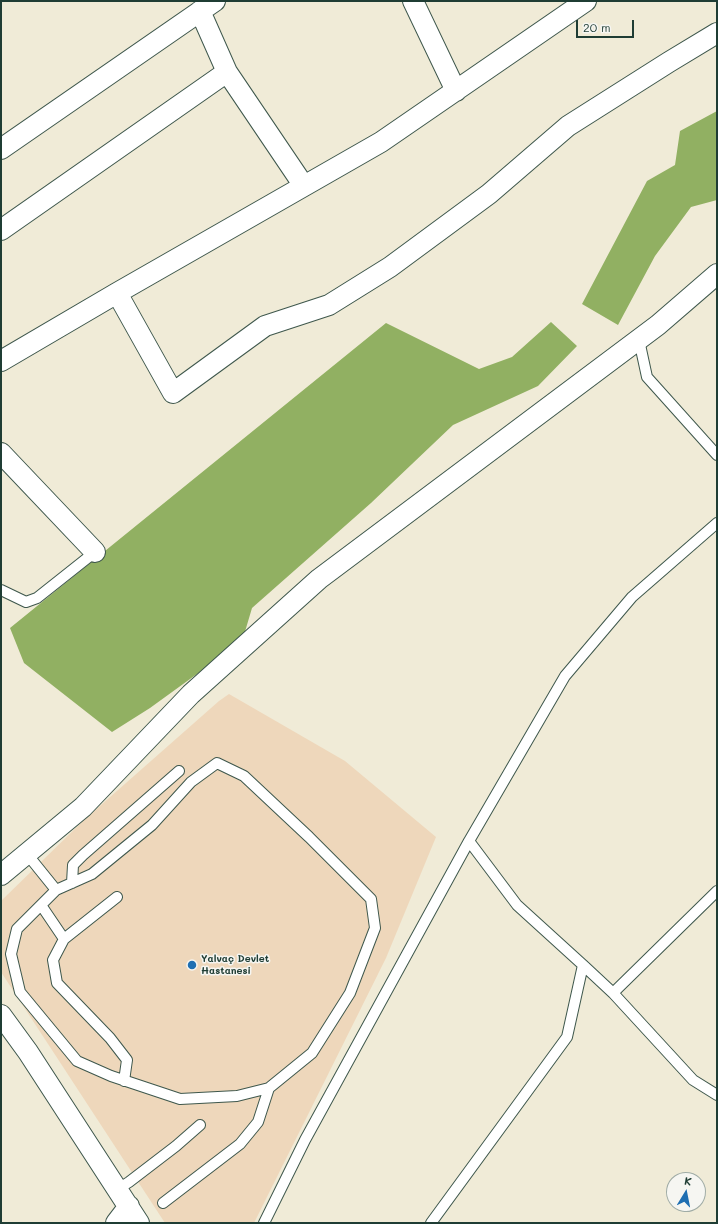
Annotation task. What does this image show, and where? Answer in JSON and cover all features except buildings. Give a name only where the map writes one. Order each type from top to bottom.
[{"type":"street","points":[[413,1],[456,91]]},
{"type":"street","points":[[1,361],[117,292],[381,142],[586,1]]},
{"type":"street","points":[[1,149],[208,6],[227,72],[304,186]]},
{"type":"street","points":[[117,292],[173,393],[265,326],[329,305],[390,267],[489,194],[568,126],[717,33]]},
{"type":"street","points":[[1,230],[227,72]]},
{"type":"street","points":[[1,875],[83,807],[191,694],[319,580],[639,340],[717,274]]},
{"type":"street","points":[[1,452],[96,552]]},
{"type":"street","points":[[1,1015],[28,1052],[139,1223]]},
{"type":"street","points":[[116,1223],[129,1206]]},
{"type":"lane","points":[[639,340],[647,377],[717,455]]},
{"type":"lane","points":[[264,1223],[305,1140],[469,841],[565,676],[632,597],[717,523]]},
{"type":"lane","points":[[1,590],[26,602],[37,598],[96,552]]},
{"type":"lane","points":[[217,763],[244,776],[309,837],[371,899],[375,928],[350,993],[312,1053],[270,1088],[236,1096],[180,1099],[110,1076],[77,1061],[20,992],[11,954],[17,929],[56,890],[72,883],[92,874],[152,825],[191,782],[217,763]]},
{"type":"lane","points":[[72,883],[74,865],[83,854],[178,771]]},
{"type":"lane","points":[[469,841],[517,905],[613,993],[693,1080],[717,1095]]},
{"type":"lane","points":[[27,854],[56,890]]},
{"type":"lane","points":[[613,993],[717,891]]},
{"type":"lane","points":[[117,897],[64,939],[53,960],[56,983],[110,1038],[126,1060],[124,1081]]},
{"type":"lane","points":[[41,905],[64,939]]},
{"type":"lane","points":[[431,1223],[568,1037],[583,965]]},
{"type":"lane","points":[[163,1203],[240,1144],[258,1122],[270,1088]]},
{"type":"lane","points":[[118,1189],[130,1182],[200,1125]]},
{"type":"shaded area","name":"Yalvaç Devlet Hastanesi","points":[[229,694],[345,761],[436,837],[386,958],[254,1223],[165,1223],[1,972],[1,901],[84,820],[219,701]]},
{"type":"green space","points":[[717,111],[717,200],[691,207],[655,256],[618,325],[582,304],[647,181],[675,165],[680,131]]},
{"type":"green space","points":[[551,322],[577,346],[538,386],[453,425],[371,503],[252,608],[244,635],[219,658],[150,708],[112,732],[24,663],[10,628],[386,323],[479,369],[512,357]]},
{"type":"place","name":"Yalvaç Devlet Hastanesi","points":[[192,965]]}]
